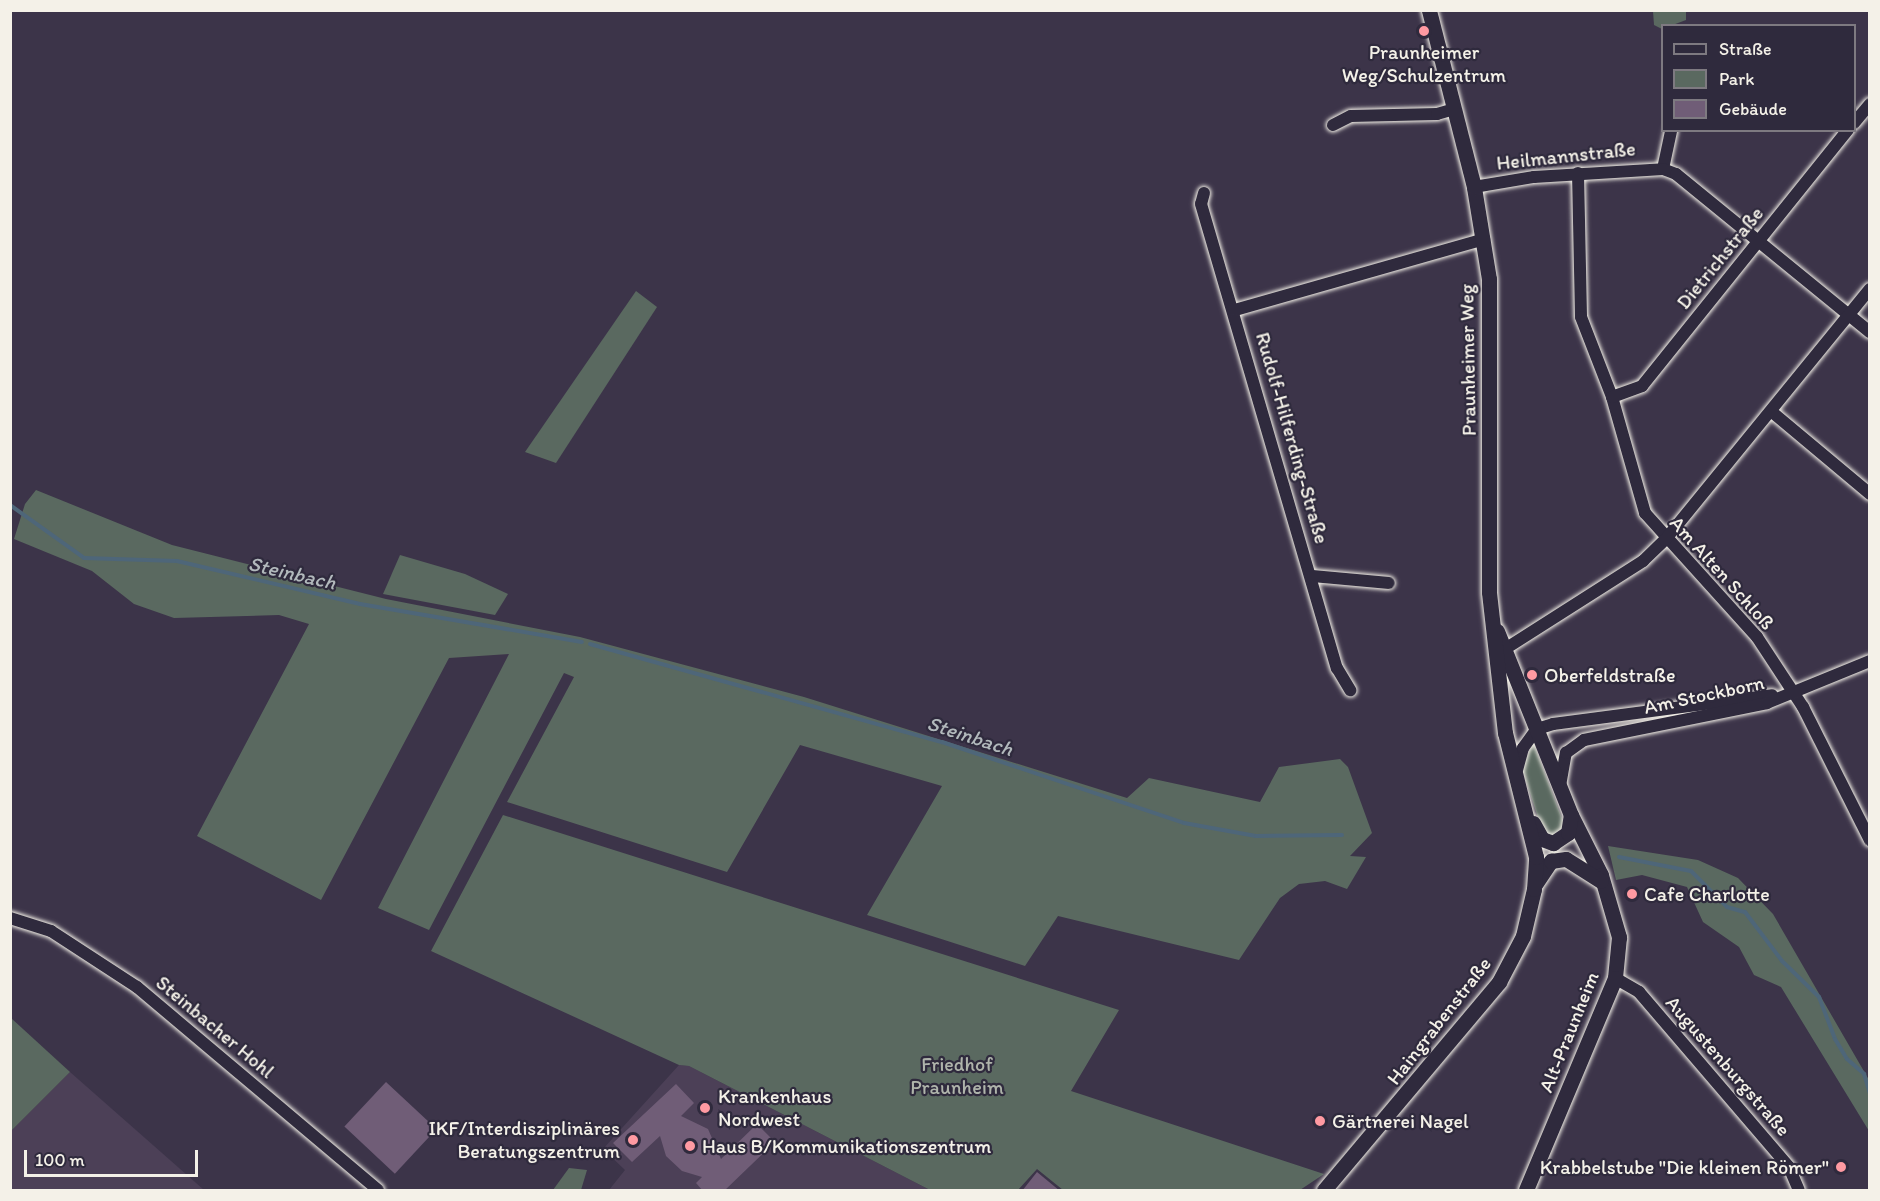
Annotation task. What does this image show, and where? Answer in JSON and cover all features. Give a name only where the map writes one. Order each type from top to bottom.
[{"type":"main road","name":"Praunheimer Weg","points":[[1429,10],[1474,187],[1484,239],[1491,298],[1491,614],[1498,684],[1516,775],[1536,857],[1534,889]]},
{"type":"main road","name":"Praunheimer Weg","points":[[1491,614],[1571,815],[1605,885]]},
{"type":"main road","points":[[1526,810],[1542,839],[1553,843],[1569,833],[1571,815]]},
{"type":"main road","points":[[1534,889],[1542,869],[1566,859],[1605,885]]},
{"type":"main road","name":"Alt-Praunheim","points":[[1526,1191],[1615,978],[1619,937],[1605,885]]},
{"type":"main road","name":"Haingrabenstraße","points":[[1324,1191],[1499,982],[1523,936],[1534,889]]},
{"type":"street","points":[[1856,120],[1869,104]]},
{"type":"street","points":[[1333,125],[1351,116],[1437,114],[1454,110]]},
{"type":"street","name":"Heilmannstraße","points":[[1663,169],[1671,132]]},
{"type":"street","name":"Dietrichstraße","points":[[1612,397],[1642,386],[1846,132]]},
{"type":"street","name":"Heilmannstraße","points":[[1474,187],[1578,173],[1663,169],[1676,174],[1869,332]]},
{"type":"street","name":"Am Alten Schloß","points":[[1578,173],[1581,316],[1612,397],[1645,513],[1665,540],[1757,637],[1795,693],[1869,840]]},
{"type":"street","name":"Rudolf-Hilferding-Straße","points":[[1204,193],[1202,204],[1313,576],[1337,668],[1350,690]]},
{"type":"street","name":"Rudolf-Hilferding-Straße","points":[[1235,310],[1484,239]]},
{"type":"street","points":[[1505,649],[1643,561],[1665,540],[1772,412],[1869,289]]},
{"type":"street","points":[[1772,412],[1869,494]]},
{"type":"street","points":[[1313,576],[1389,583]]},
{"type":"street","points":[[1795,693],[1869,662]]},
{"type":"street","name":"Am Stockborn","points":[[1537,729],[1795,693]]},
{"type":"street","name":"Am Stockborn","points":[[1560,788],[1566,753],[1584,740],[1795,693]]},
{"type":"street","points":[[1516,775],[1523,748],[1537,729]]},
{"type":"street","name":"Steinbacher Hohl","points":[[10,918],[51,931],[137,987],[378,1191]]},
{"type":"street","name":"Augustenburgstraße","points":[[1615,978],[1639,992],[1789,1167],[1799,1191]]},
{"type":"shaded area","name":"Krankenhaus Nordwest","points":[[679,1065],[689,1066],[930,1190],[609,1190],[625,1170],[603,1149]]},
{"type":"shaded area","points":[[70,1072],[204,1190],[11,1190],[11,1131]]},
{"type":"green space","points":[[1653,11],[1686,11],[1686,20],[1675,24],[1661,24],[1661,28],[1654,25]]},
{"type":"green space","points":[[636,291],[657,307],[556,463],[525,452]]},
{"type":"green space","points":[[36,490],[172,545],[386,599],[580,637],[804,697],[1127,798],[1149,778],[1260,802],[1279,767],[1340,759],[1348,767],[1372,833],[1350,856],[1366,857],[1347,889],[1325,881],[1299,884],[1280,898],[1239,960],[1058,916],[1025,966],[867,915],[942,786],[800,745],[727,872],[507,802],[574,677],[564,673],[429,930],[378,908],[509,654],[449,658],[321,900],[197,836],[309,624],[279,615],[174,618],[134,604],[92,571],[14,539],[25,504]]},
{"type":"green space","points":[[400,555],[465,574],[508,594],[495,615],[383,594]]},
{"type":"green space","points":[[1533,742],[1565,826],[1550,837],[1542,830],[1522,769]]},
{"type":"green space","name":"Friedhof Praunheim","points":[[503,815],[1119,1010],[1071,1091],[1324,1174],[1300,1190],[1063,1190],[1037,1169],[1018,1190],[930,1190],[689,1066],[679,1065],[431,951]]},
{"type":"green space","points":[[1608,846],[1698,860],[1738,878],[1773,914],[1869,1080],[1869,1131],[1781,987],[1754,975],[1739,947],[1703,922],[1687,887],[1642,875],[1616,880]]},
{"type":"green space","points":[[11,1018],[70,1072],[10,1131]]},
{"type":"green space","points":[[569,1168],[587,1170],[581,1190],[553,1190]]},
{"type":"building","points":[[386,1082],[436,1129],[395,1174],[344,1127]]},
{"type":"building","points":[[676,1084],[694,1103],[681,1116],[708,1129],[721,1159],[757,1124],[775,1142],[724,1191],[703,1191],[696,1183],[702,1177],[682,1171],[666,1156],[660,1136],[632,1162],[613,1143]]},
{"type":"building","points":[[1037,1172],[1060,1191],[1022,1191]]},
{"type":"waterway","name":"Steinbach","points":[[10,505],[84,558],[177,561],[360,604],[582,642]]},
{"type":"waterway","name":"Steinbach","points":[[590,644],[942,742],[1184,823],[1256,836],[1342,835]]},
{"type":"waterway","name":"Steinbach","points":[[1619,857],[1691,871],[1727,907],[1745,912],[1782,961],[1819,997],[1835,1039],[1847,1059],[1864,1074],[1870,1094]]},
{"type":"place","name":"Praunheimer Weg/Schulzentrum","points":[[1424,31]]},
{"type":"place","name":"Oberfeldstraße","points":[[1532,675]]},
{"type":"place","name":"Cafe Charlotte","points":[[1632,894]]},
{"type":"place","name":"Krankenhaus Nordwest","points":[[705,1108]]},
{"type":"place","name":"Gärtnerei Nagel","points":[[1320,1121]]},
{"type":"place","name":"IKF/Interdisziplinäres Beratungszentrum","points":[[633,1140]]},
{"type":"place","name":"Haus B/Kommunikationszentrum","points":[[690,1146]]},
{"type":"place","name":"Krabbelstube \"Die kleinen Römer\"","points":[[1841,1167]]}]
